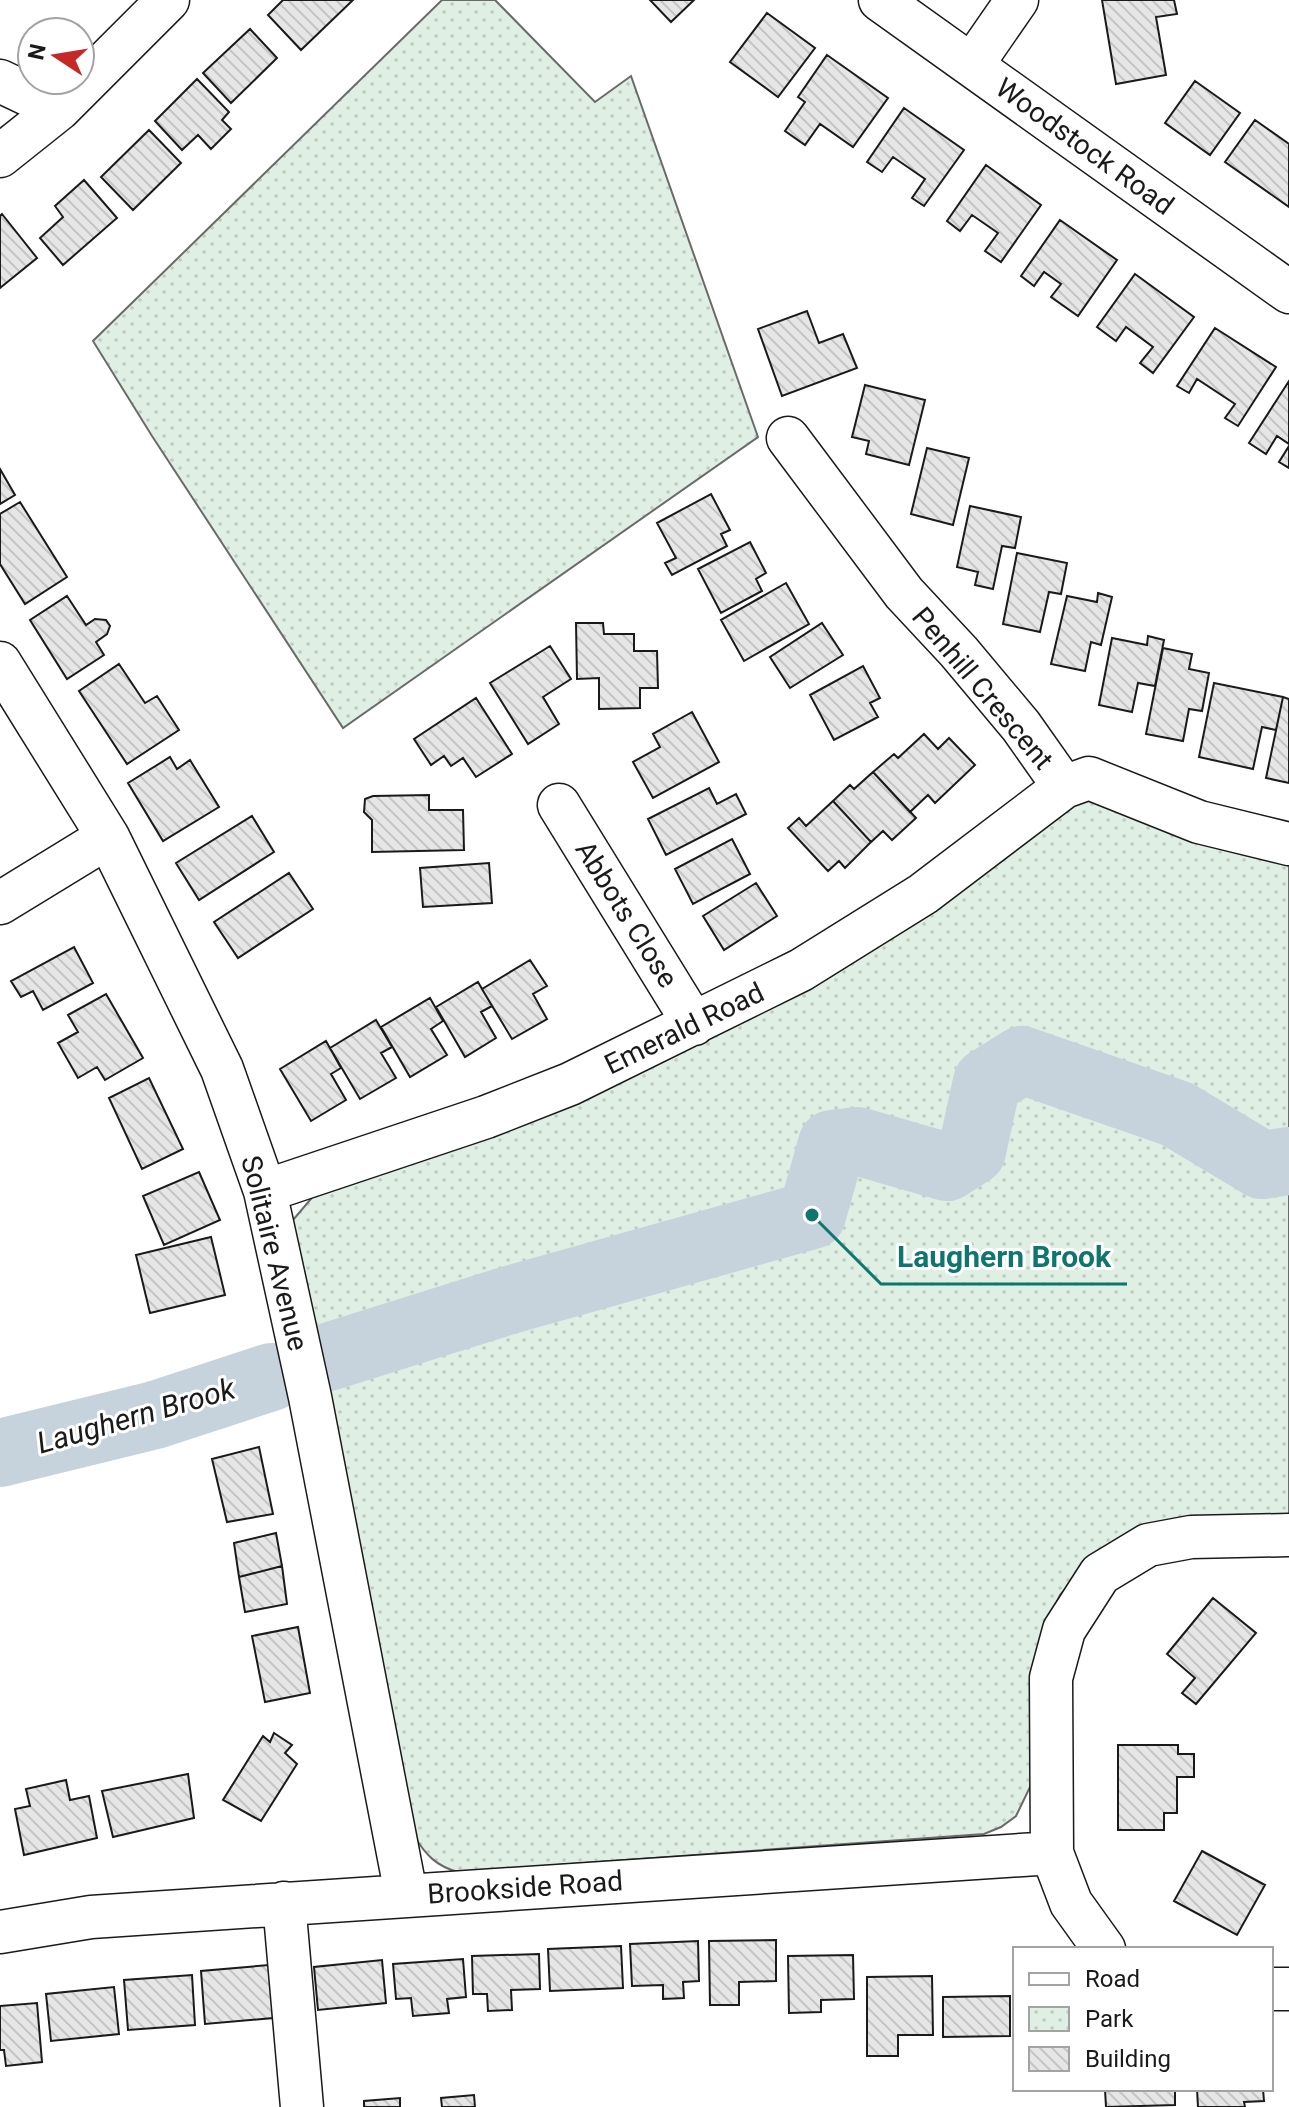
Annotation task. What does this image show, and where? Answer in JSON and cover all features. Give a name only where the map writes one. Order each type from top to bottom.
[{"type":"street","points":[[0,156],[59,109],[168,0]]},
{"type":"street","name":"Woodstock Road","points":[[880,0],[1289,292]]},
{"type":"street","points":[[972,65],[1017,0]]},
{"type":"street","points":[[0,81],[59,109]]},
{"type":"street","name":"Penhill Crescent","points":[[791,444],[904,593],[1021,726],[1064,787],[1089,778],[1199,822],[1289,844]]},
{"type":"street","name":"Solitaire Avenue","points":[[0,663],[108,837],[222,1069],[265,1191],[310,1397],[406,1894]]},
{"type":"street","name":"Emerald Road","points":[[265,1191],[486,1117],[570,1084],[801,970],[923,894],[1064,787]]},
{"type":"street","name":"Abbots Close","points":[[559,805],[694,1024]]},
{"type":"street","points":[[0,903],[108,837]]},
{"type":"street","points":[[1103,1947],[1071,1903],[1052,1853],[1051,1678],[1064,1630],[1100,1574],[1148,1545],[1191,1537],[1289,1535]]},
{"type":"street","name":"Brookside Road","points":[[0,1932],[91,1917],[1052,1853]]},
{"type":"street","points":[[284,1903],[302,2107]]},
{"type":"green space","points":[[442,0],[495,0],[595,102],[631,76],[758,437],[343,728],[93,341]]},
{"type":"green space","points":[[1080,792],[1289,866],[1289,1521],[1092,1559],[1060,1595],[1043,1632],[1031,1785],[1016,1816],[984,1834],[458,1872],[438,1863],[414,1836],[292,1237],[293,1220],[315,1194],[510,1126]]},
{"type":"building","points":[[283,0],[353,0],[301,50],[268,15]]},
{"type":"building","points":[[650,0],[694,0],[671,22]]},
{"type":"building","points":[[1102,0],[1174,0],[1177,14],[1156,17],[1166,75],[1116,84]]},
{"type":"building","points":[[767,13],[815,48],[778,97],[730,62]]},
{"type":"building","points":[[250,29],[277,58],[231,103],[203,73]]},
{"type":"building","points":[[827,55],[888,98],[853,147],[820,124],[805,145],[785,131],[805,102],[798,97]]},
{"type":"building","points":[[197,79],[229,112],[222,120],[231,129],[211,149],[198,135],[182,150],[155,121]]},
{"type":"building","points":[[1195,81],[1240,113],[1210,155],[1165,123]]},
{"type":"building","points":[[904,108],[964,150],[924,206],[912,198],[925,179],[893,157],[882,172],[867,162]]},
{"type":"building","points":[[1255,120],[1289,144],[1289,207],[1225,162]]},
{"type":"building","points":[[149,130],[181,163],[133,210],[101,177]]},
{"type":"building","points":[[986,165],[1041,205],[1001,262],[985,251],[998,233],[972,215],[960,231],[947,221]]},
{"type":"building","points":[[84,180],[117,218],[63,265],[40,238],[63,217],[55,206]]},
{"type":"building","points":[[2,214],[37,258],[0,288],[0,216]]},
{"type":"building","points":[[1060,220],[1117,260],[1078,316],[1051,297],[1061,284],[1044,272],[1034,286],[1021,276]]},
{"type":"building","points":[[1135,274],[1194,317],[1153,373],[1140,363],[1153,347],[1126,327],[1116,341],[1097,327]]},
{"type":"building","points":[[807,311],[819,343],[843,334],[857,368],[782,396],[758,329]]},
{"type":"building","points":[[1215,328],[1276,367],[1238,426],[1225,418],[1235,404],[1197,379],[1189,393],[1177,386]]},
{"type":"building","points":[[1289,381],[1289,444],[1277,436],[1266,454],[1249,443]]},
{"type":"building","points":[[865,385],[925,400],[909,465],[866,454],[869,441],[852,437]]},
{"type":"building","points":[[1289,446],[1289,468],[1279,462]]},
{"type":"building","points":[[927,448],[969,458],[953,525],[911,514]]},
{"type":"building","points":[[0,469],[15,495],[0,504]]},
{"type":"building","points":[[711,494],[730,530],[721,534],[727,546],[672,575],[665,563],[676,558],[657,523]]},
{"type":"building","points":[[20,502],[67,577],[25,604],[0,564],[0,514]]},
{"type":"building","points":[[970,506],[1021,517],[1015,548],[1002,546],[993,589],[975,585],[978,572],[957,567]]},
{"type":"building","points":[[750,542],[766,573],[756,579],[762,591],[721,613],[698,569]]},
{"type":"building","points":[[1017,553],[1067,563],[1061,594],[1049,592],[1040,632],[1003,624]]},
{"type":"building","points":[[786,583],[809,624],[744,661],[721,620]]},
{"type":"building","points":[[1098,593],[1112,597],[1101,645],[1091,642],[1085,671],[1051,664],[1067,596],[1097,602]]},
{"type":"building","points":[[67,596],[86,625],[95,619],[106,620],[110,626],[107,634],[96,642],[104,655],[67,679],[30,620]]},
{"type":"building","points":[[576,623],[603,623],[604,634],[634,634],[634,651],[657,651],[658,688],[640,688],[640,708],[599,709],[599,678],[577,679]]},
{"type":"building","points":[[822,623],[843,655],[790,688],[770,657]]},
{"type":"building","points":[[1148,636],[1164,640],[1155,686],[1138,683],[1132,712],[1099,705],[1112,638],[1147,645]]},
{"type":"building","points":[[550,646],[571,679],[543,697],[559,724],[528,744],[490,683]]},
{"type":"building","points":[[1163,648],[1192,654],[1189,669],[1209,673],[1202,711],[1189,709],[1183,741],[1146,734]]},
{"type":"building","points":[[119,664],[145,703],[157,696],[179,730],[127,764],[79,691]]},
{"type":"building","points":[[863,666],[880,698],[870,703],[878,717],[834,740],[810,695]]},
{"type":"building","points":[[1214,683],[1283,697],[1276,730],[1262,727],[1253,769],[1199,757]]},
{"type":"building","points":[[1283,697],[1289,699],[1289,783],[1266,778]]},
{"type":"building","points":[[476,698],[512,754],[476,777],[463,758],[451,766],[444,756],[431,765],[414,739]]},
{"type":"building","points":[[692,712],[719,762],[653,798],[633,762],[660,747],[653,734]]},
{"type":"building","points":[[924,734],[938,749],[949,738],[975,765],[935,803],[928,795],[910,812],[873,772],[894,754],[898,758]]},
{"type":"building","points":[[170,757],[177,769],[190,760],[219,807],[163,841],[128,783]]},
{"type":"building","points":[[873,772],[916,818],[892,840],[883,831],[871,842],[833,801],[850,785],[854,789]]},
{"type":"building","points":[[709,788],[717,804],[736,794],[746,814],[666,855],[648,819]]},
{"type":"building","points":[[429,795],[429,810],[463,810],[464,850],[372,852],[372,820],[364,812],[365,799],[373,796]]},
{"type":"building","points":[[833,801],[871,842],[845,868],[839,861],[828,871],[788,828],[799,818],[806,826]]},
{"type":"building","points":[[252,816],[274,852],[199,900],[176,863]]},
{"type":"building","points":[[732,839],[750,874],[693,904],[675,869]]},
{"type":"building","points":[[489,863],[492,903],[423,907],[420,868]]},
{"type":"building","points":[[289,873],[313,909],[238,958],[214,922]]},
{"type":"building","points":[[756,883],[777,916],[724,950],[703,916]]},
{"type":"building","points":[[74,947],[93,983],[43,1010],[33,991],[21,997],[11,981]]},
{"type":"building","points":[[530,960],[547,986],[533,994],[547,1019],[512,1039],[482,989]]},
{"type":"building","points":[[478,982],[492,1006],[481,1012],[496,1038],[465,1057],[436,1007]]},
{"type":"building","points":[[106,994],[143,1058],[105,1080],[97,1067],[78,1078],[58,1043],[78,1032],[68,1015]]},
{"type":"building","points":[[430,998],[443,1021],[431,1029],[447,1055],[410,1077],[381,1027]]},
{"type":"building","points":[[376,1020],[392,1047],[381,1053],[396,1078],[360,1099],[330,1048]]},
{"type":"building","points":[[326,1041],[341,1068],[331,1074],[346,1100],[311,1121],[280,1069]]},
{"type":"building","points":[[149,1078],[183,1149],[142,1169],[109,1098]]},
{"type":"building","points":[[199,1172],[220,1220],[164,1245],[143,1196]]},
{"type":"building","points":[[211,1237],[225,1295],[150,1313],[136,1255]]},
{"type":"building","points":[[259,1447],[273,1514],[227,1522],[212,1459]]},
{"type":"building","points":[[276,1533],[282,1566],[239,1577],[234,1543]]},
{"type":"building","points":[[282,1566],[287,1604],[245,1612],[239,1577]]},
{"type":"building","points":[[1213,1598],[1256,1633],[1196,1704],[1182,1693],[1195,1678],[1167,1654]]},
{"type":"building","points":[[298,1627],[310,1693],[265,1702],[252,1636]]},
{"type":"building","points":[[274,1733],[292,1745],[285,1753],[297,1764],[261,1821],[223,1800],[263,1736],[270,1742]]},
{"type":"building","points":[[1118,1745],[1178,1745],[1178,1754],[1194,1754],[1194,1777],[1177,1777],[1177,1813],[1164,1813],[1164,1830],[1118,1830]]},
{"type":"building","points":[[188,1774],[194,1818],[113,1837],[102,1791]]},
{"type":"building","points":[[66,1780],[70,1800],[89,1796],[97,1838],[24,1855],[15,1809],[30,1806],[26,1789]]},
{"type":"building","points":[[1202,1851],[1265,1885],[1237,1935],[1174,1901]]},
{"type":"building","points":[[776,1940],[776,1981],[739,1982],[739,2005],[710,2005],[709,1941]]},
{"type":"building","points":[[698,1941],[699,1981],[683,1982],[684,1998],[663,1999],[663,1985],[632,1986],[630,1944]]},
{"type":"building","points":[[621,1946],[623,1988],[550,1991],[548,1949]]},
{"type":"building","points":[[539,1954],[540,1989],[511,1990],[512,2010],[488,2011],[487,1994],[473,1994],[472,1956]]},
{"type":"building","points":[[853,1955],[854,1999],[821,2000],[821,2012],[789,2013],[788,1956]]},
{"type":"building","points":[[463,1959],[466,1997],[447,1999],[449,2013],[413,2016],[411,1998],[396,1999],[393,1964]]},
{"type":"building","points":[[382,1960],[386,2003],[318,2010],[314,1967]]},
{"type":"building","points":[[269,1965],[273,2018],[205,2024],[201,1971]]},
{"type":"building","points":[[192,1975],[195,2025],[128,2030],[124,1980]]},
{"type":"building","points":[[932,1976],[933,2035],[898,2035],[898,2056],[867,2056],[867,1977]]},
{"type":"building","points":[[114,1987],[119,2034],[51,2041],[46,1994]]},
{"type":"building","points":[[1010,1996],[1010,2036],[943,2037],[943,1997]]},
{"type":"building","points":[[37,2003],[42,2062],[6,2066],[4,2050],[0,2050],[0,2006]]},
{"type":"building","points":[[1105,2091],[1175,2091],[1175,2105],[1106,2107]]},
{"type":"building","points":[[1197,2091],[1263,2091],[1264,2101],[1244,2102],[1245,2107],[1198,2107]]},
{"type":"building","points":[[474,2095],[475,2107],[442,2107],[441,2098]]},
{"type":"building","points":[[400,2098],[400,2107],[364,2107],[364,2101]]},
{"type":"waterway","name":"Laughern Brook","points":[[328,1357],[506,1301],[812,1215],[832,1144],[857,1141],[947,1167],[972,1151],[987,1082],[1022,1060],[1177,1114],[1262,1165],[1289,1161]]},
{"type":"waterway","name":"Laughern Brook","points":[[0,1453],[155,1415],[271,1377]]},
{"type":"place","name":"Laughern Brook","points":[[812,1215]]}]
